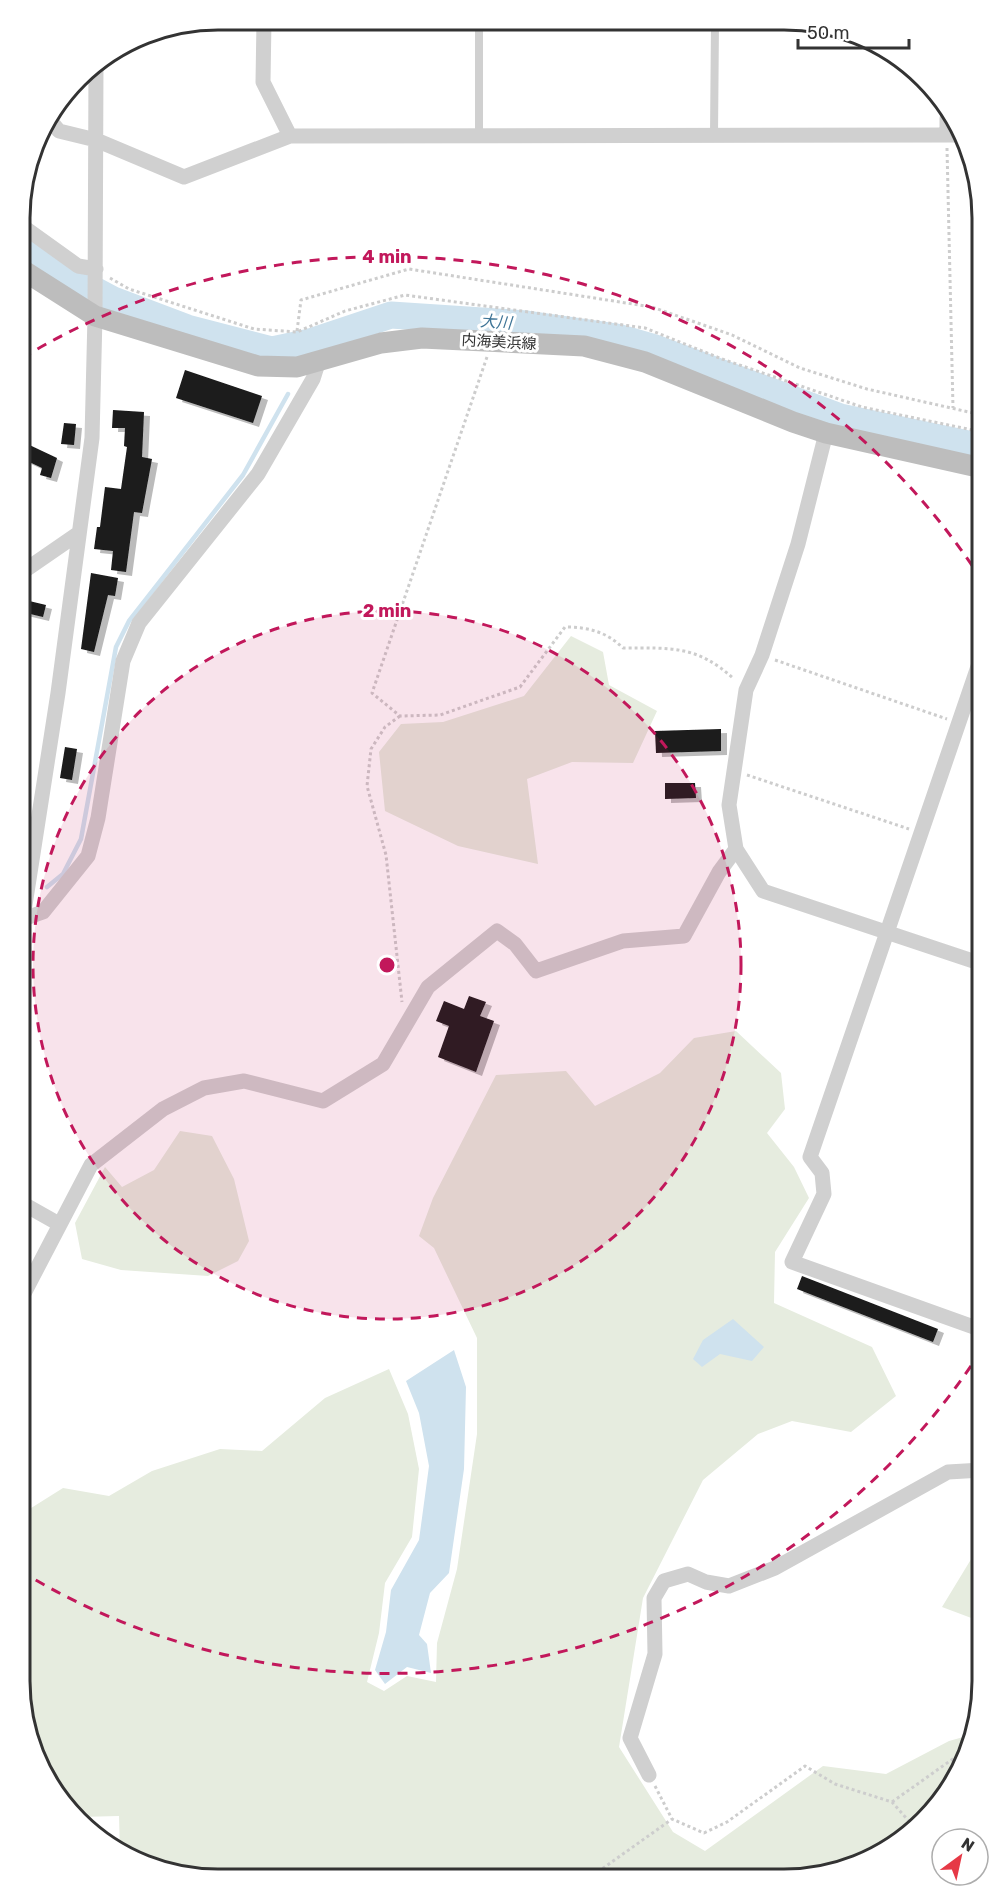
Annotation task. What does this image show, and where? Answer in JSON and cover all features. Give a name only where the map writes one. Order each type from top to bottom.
[{"type":"main road","name":"内海美浜線","points":[[30,274],[95,310],[258,366],[283,369],[381,343],[422,338],[584,346],[645,362],[793,422],[826,433],[972,466]]},
{"type":"street","points":[[264,30],[263,82],[290,136]]},
{"type":"street","points":[[30,845],[92,438],[96,274],[96,75]]},
{"type":"street","points":[[54,125],[59,131],[96,140],[184,177],[290,136],[953,135]]},
{"type":"street","points":[[30,231],[78,266],[96,274]]},
{"type":"street","points":[[30,917],[43,912],[88,856],[98,818],[123,661],[139,623],[258,474],[313,379],[319,360]]},
{"type":"street","points":[[826,433],[798,544],[762,655],[746,690],[729,805],[736,849],[763,891],[972,961]]},
{"type":"street","points":[[30,567],[79,533]]},
{"type":"street","points":[[972,685],[810,1157],[822,1173],[824,1194],[792,1262],[972,1326]]},
{"type":"street","points":[[30,1281],[91,1165],[163,1109],[204,1088],[244,1081],[323,1101],[382,1064],[411,1019],[428,987],[497,931],[515,944],[536,971],[623,940],[684,936],[719,872],[736,849]]},
{"type":"street","points":[[30,1208],[59,1224]]},
{"type":"street","points":[[649,1775],[630,1738],[655,1654],[654,1598],[664,1581],[688,1574],[706,1582],[729,1586],[775,1568],[948,1472],[972,1471]]},
{"type":"lane","points":[[479,30],[479,134]]},
{"type":"lane","points":[[714,135],[715,30]]},
{"type":"path","points":[[953,135],[953,408]]},
{"type":"path","points":[[297,332],[301,300],[409,269],[652,306],[732,334],[800,368],[867,389],[972,413]]},
{"type":"path","points":[[400,716],[372,693],[493,341]]},
{"type":"path","points":[[411,1019],[403,1011],[386,855],[367,786],[371,749],[385,727],[400,716],[440,715],[520,687],[565,627],[585,627],[612,638],[623,648],[677,648],[717,663],[746,690]]},
{"type":"path","points":[[762,655],[959,723]]},
{"type":"path","points":[[734,770],[922,833]]},
{"type":"path","points":[[892,1802],[956,1757]]},
{"type":"path","points":[[649,1775],[672,1819],[704,1833],[727,1822],[805,1766],[835,1784],[892,1802],[909,1821]]},
{"type":"path","points":[[602,1869],[672,1819]]},
{"type":"shaded area","points":[[571,636],[603,652],[609,685],[657,711],[633,763],[572,762],[527,779],[538,864],[458,846],[385,811],[379,752],[401,724],[443,722],[524,696]]},
{"type":"shaded area","points":[[736,1031],[781,1073],[785,1109],[767,1133],[794,1167],[809,1198],[775,1252],[774,1303],[872,1347],[896,1396],[851,1432],[792,1421],[758,1434],[703,1480],[643,1598],[619,1747],[673,1832],[705,1851],[823,1766],[886,1774],[949,1741],[963,1737],[947,1775],[933,1795],[917,1814],[898,1830],[867,1850],[820,1865],[784,1869],[218,1869],[170,1863],[135,1850],[120,1841],[119,1816],[89,1817],[77,1805],[49,1764],[36,1729],[30,1681],[30,1509],[63,1488],[109,1496],[152,1471],[220,1449],[262,1451],[325,1398],[389,1369],[408,1414],[419,1469],[412,1537],[385,1583],[379,1633],[367,1682],[384,1691],[407,1676],[436,1682],[437,1643],[457,1569],[477,1434],[477,1338],[434,1248],[419,1236],[433,1198],[496,1075],[566,1071],[595,1106],[660,1073],[694,1038]]},
{"type":"shaded area","points":[[180,1131],[212,1136],[234,1179],[249,1241],[238,1261],[208,1276],[121,1270],[82,1259],[75,1223],[105,1167],[122,1187],[154,1170]]},
{"type":"shaded area","points":[[972,1558],[972,1618],[942,1607]]},
{"type":"water","points":[[733,1319],[764,1347],[752,1361],[720,1354],[702,1367],[693,1359],[703,1340]]},
{"type":"water","points":[[454,1350],[466,1387],[464,1469],[449,1573],[430,1593],[419,1635],[427,1644],[431,1673],[407,1667],[385,1684],[375,1670],[386,1632],[391,1590],[419,1540],[429,1466],[419,1413],[406,1381]]},
{"type":"building","points":[[185,370],[262,396],[253,423],[176,398]]},
{"type":"building","points":[[113,410],[144,412],[142,457],[152,459],[142,513],[134,512],[126,572],[111,570],[113,551],[94,549],[97,527],[100,527],[105,487],[121,489],[127,447],[124,446],[125,428],[112,428]]},
{"type":"building","points":[[64,423],[76,424],[74,445],[61,444]]},
{"type":"building","points":[[30,445],[57,458],[51,478],[40,475],[42,468],[30,462]]},
{"type":"building","points":[[91,573],[118,578],[115,596],[108,595],[94,652],[81,649]]},
{"type":"building","points":[[30,601],[46,605],[43,617],[30,614]]},
{"type":"building","points":[[721,729],[721,751],[656,753],[655,731]]},
{"type":"building","points":[[65,747],[77,749],[72,780],[60,778]]},
{"type":"building","points":[[665,783],[695,783],[696,798],[665,799]]},
{"type":"building","points":[[469,996],[486,1002],[480,1016],[494,1021],[476,1072],[438,1057],[449,1026],[436,1021],[444,1001],[464,1009]]},
{"type":"building","points":[[802,1276],[938,1329],[933,1342],[797,1289]]},
{"type":"waterway","name":"大川","points":[[30,248],[81,283],[113,300],[187,328],[272,350],[310,342],[391,315],[527,324],[617,337],[655,348],[840,417],[972,445]]},
{"type":"waterway","points":[[47,887],[63,874],[81,839],[116,647],[129,621],[243,475],[288,394]]}]
